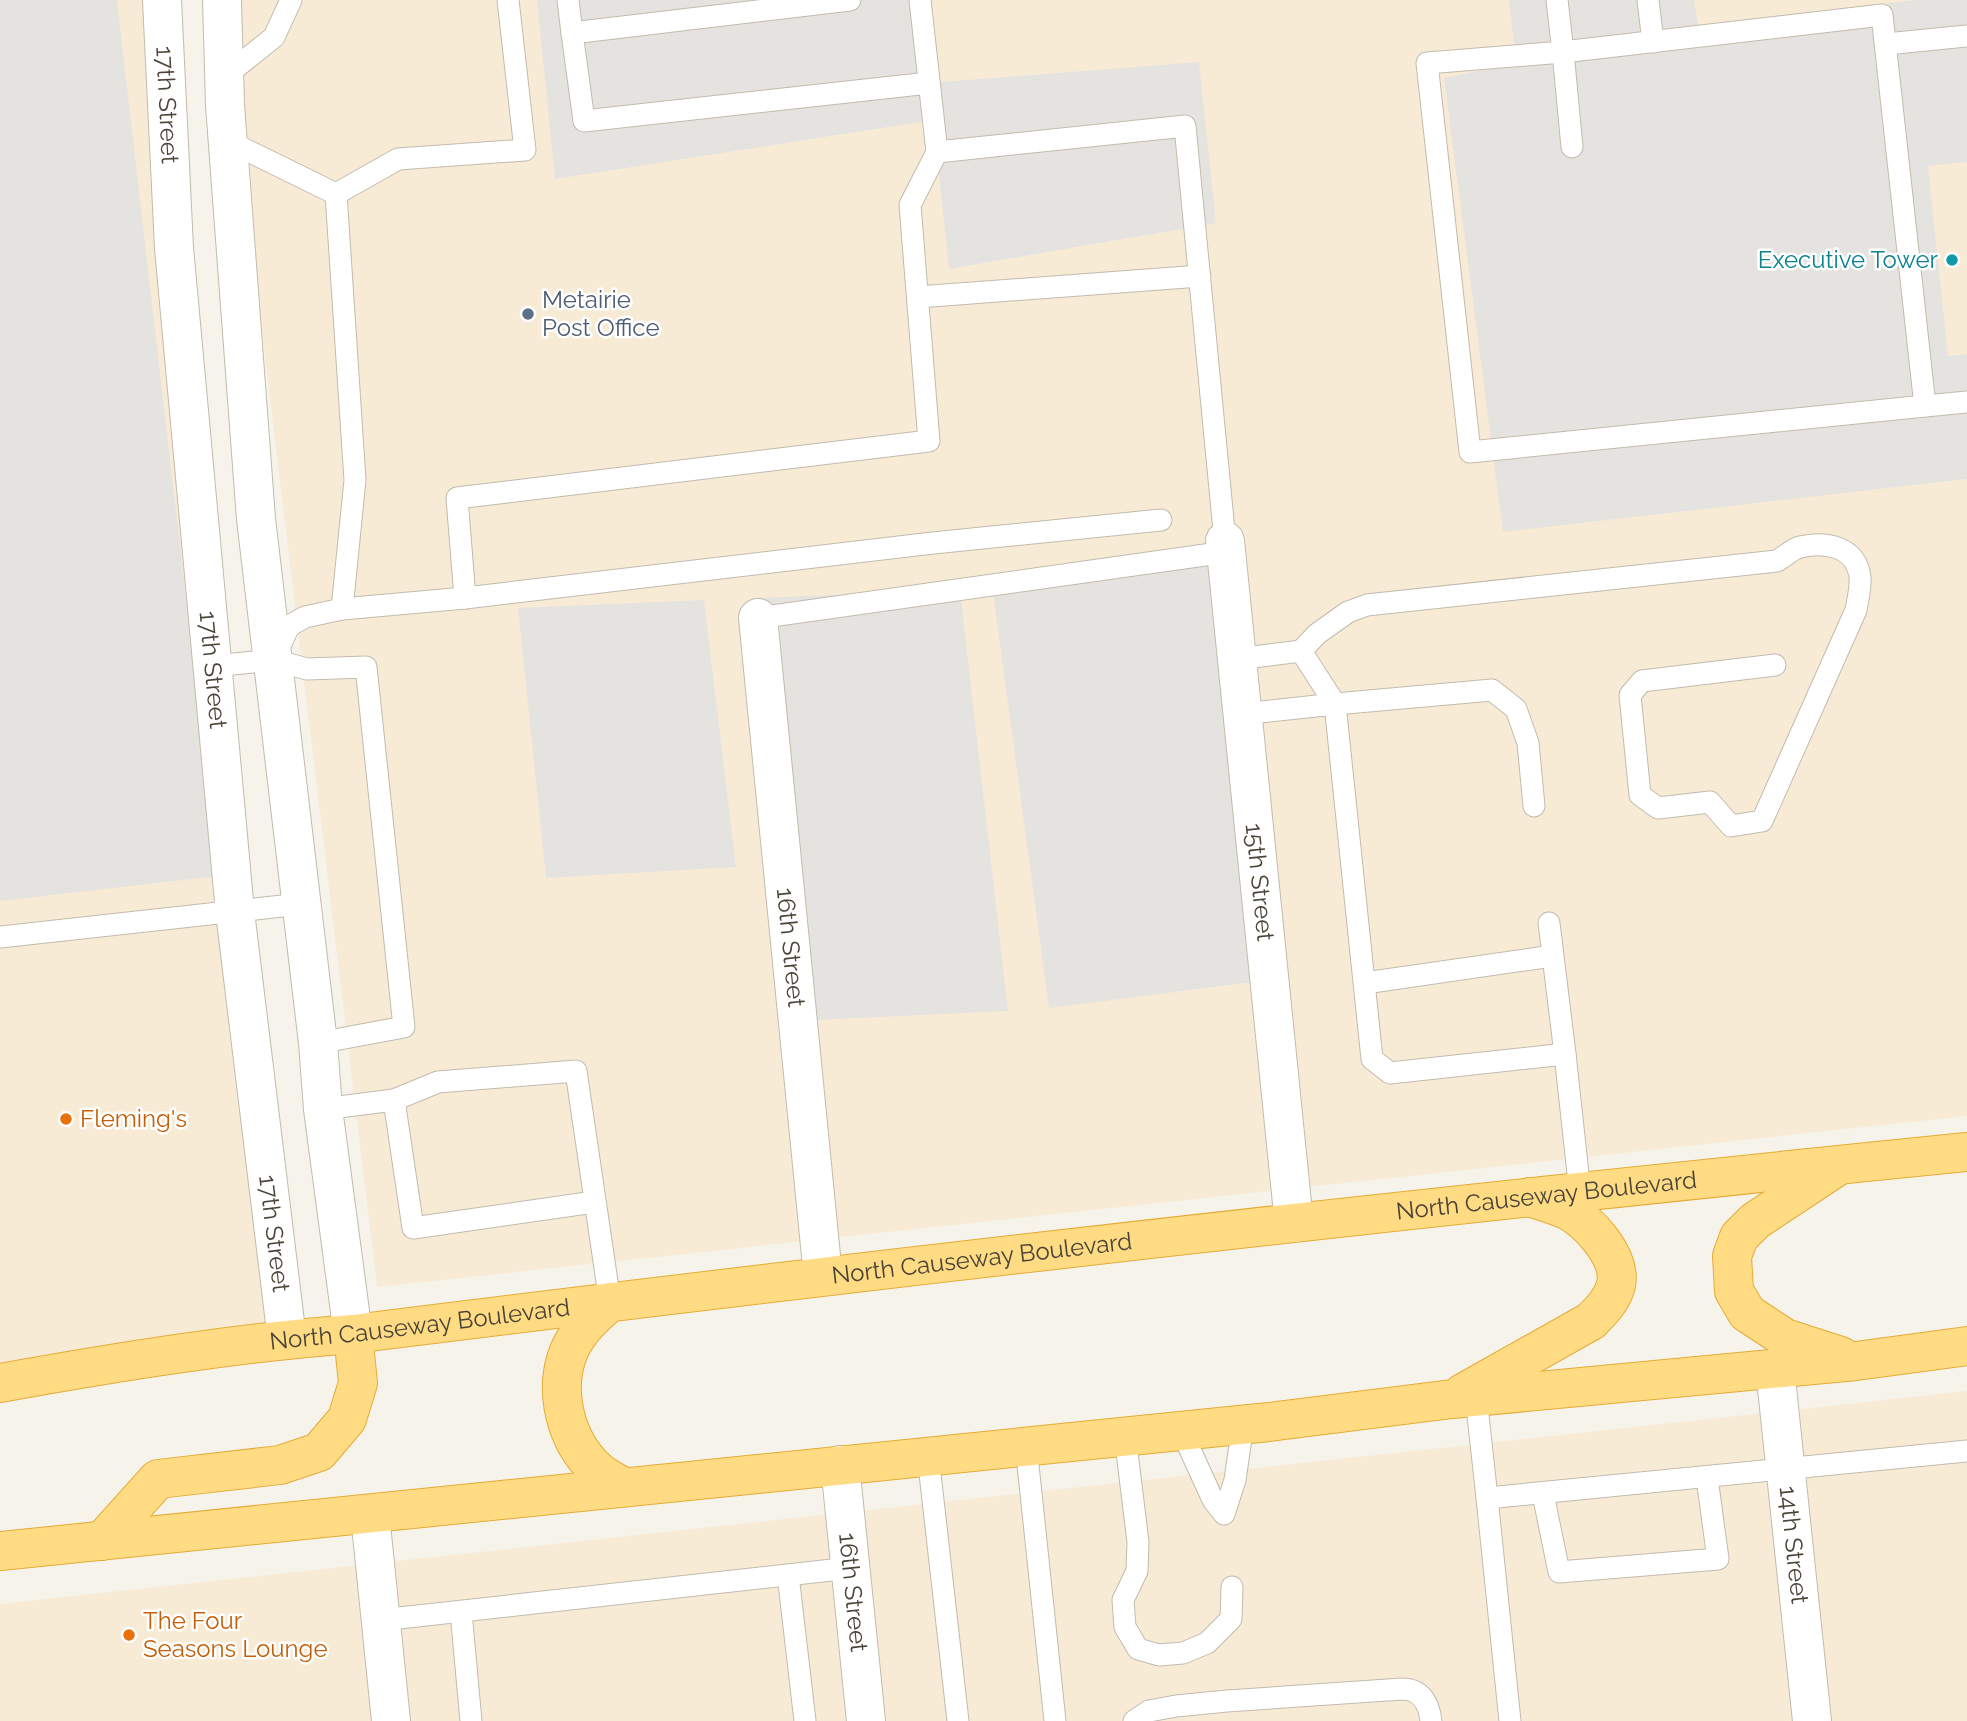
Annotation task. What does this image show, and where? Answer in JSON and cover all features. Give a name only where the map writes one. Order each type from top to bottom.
[{"type":"highway","name":"North Causeway Boulevard","points":[[0,1384],[93,1367],[287,1339],[353,1334],[823,1276],[1530,1196],[1967,1152]]},
{"type":"highway","points":[[1839,1165],[1755,1221],[1739,1237],[1732,1256],[1734,1291],[1747,1313],[1784,1338],[1856,1361]]},
{"type":"highway","points":[[1464,1398],[1591,1321],[1606,1307],[1616,1284],[1614,1261],[1597,1235],[1568,1211],[1530,1196]]},
{"type":"highway","points":[[610,1302],[586,1323],[569,1351],[562,1382],[564,1415],[576,1445],[597,1470],[624,1487]]},
{"type":"highway","points":[[102,1541],[158,1479],[280,1465],[319,1452],[347,1419],[358,1383],[353,1334]]},
{"type":"highway","points":[[0,1551],[1243,1424],[1464,1398],[1856,1361],[1967,1346]]},
{"type":"street","name":"17th Street","points":[[162,0],[174,248],[235,912],[287,1339]]},
{"type":"street","points":[[222,0],[228,141],[256,519],[318,1043],[323,1109],[353,1334]]},
{"type":"street","name":"15th Street","points":[[1226,547],[1294,1223]]},
{"type":"street","name":"16th Street","points":[[758,618],[823,1276]]},
{"type":"street","name":"14th Street","points":[[1775,1369],[1812,1721]]},
{"type":"street","name":"16th Street","points":[[840,1465],[866,1721]]},
{"type":"street","points":[[370,1515],[391,1721]]},
{"type":"lane","points":[[224,77],[274,37],[291,0]]},
{"type":"lane","points":[[337,194],[398,159],[524,150],[508,0]]},
{"type":"lane","points":[[568,0],[584,121],[929,83]]},
{"type":"lane","points":[[572,33],[850,0]]},
{"type":"lane","points":[[465,598],[457,498],[929,441],[910,205],[937,152],[920,0]]},
{"type":"lane","points":[[1557,0],[1572,147]]},
{"type":"lane","points":[[1648,0],[1653,42]]},
{"type":"lane","points":[[1925,406],[1882,15],[1563,52],[1427,63],[1470,452],[1967,402]]},
{"type":"lane","points":[[1886,44],[1967,36]]},
{"type":"lane","points":[[758,618],[1226,547],[1185,126],[937,152]]},
{"type":"lane","points":[[228,141],[337,194]]},
{"type":"lane","points":[[337,194],[355,480],[342,608]]},
{"type":"lane","points":[[918,297],[1200,276]]},
{"type":"lane","points":[[274,660],[289,626],[305,617],[342,608],[465,598],[933,543],[1161,520]]},
{"type":"lane","points":[[1237,659],[1301,651],[1317,634],[1348,612],[1367,605],[1777,561],[1798,548],[1830,544],[1842,549],[1854,561],[1860,576],[1856,610],[1762,821],[1731,826],[1710,802],[1658,808],[1640,795],[1630,695],[1642,681],[1774,665]]},
{"type":"lane","points":[[1301,651],[1335,704],[1372,1059],[1390,1073],[1565,1054]]},
{"type":"lane","points":[[213,666],[274,660],[307,669],[366,667],[404,1027],[318,1043]]},
{"type":"lane","points":[[1242,714],[1492,690],[1516,709],[1528,743],[1534,806]]},
{"type":"lane","points":[[0,937],[301,904]]},
{"type":"lane","points":[[1549,923],[1580,1192]]},
{"type":"lane","points":[[1365,983],[1552,956]]},
{"type":"lane","points":[[323,1109],[394,1100],[438,1082],[576,1071],[610,1302]]},
{"type":"lane","points":[[394,1100],[413,1228],[594,1202]]},
{"type":"lane","points":[[1464,1398],[1487,1498],[1510,1721]]},
{"type":"lane","points":[[1181,1430],[1226,1524],[1243,1424]]},
{"type":"lane","points":[[1125,1436],[1138,1542],[1137,1571],[1123,1600],[1125,1627],[1138,1650],[1159,1655],[1183,1653],[1207,1643],[1231,1619],[1232,1587]]},
{"type":"lane","points":[[1026,1446],[1055,1721]]},
{"type":"lane","points":[[1487,1498],[1785,1471],[1967,1451]]},
{"type":"lane","points":[[928,1456],[958,1721]]},
{"type":"lane","points":[[1543,1494],[1559,1572],[1718,1559],[1707,1478]]},
{"type":"lane","points":[[381,1620],[850,1568]]},
{"type":"lane","points":[[788,1575],[805,1721]]},
{"type":"lane","points":[[461,1612],[471,1721]]},
{"type":"lane","points":[[1134,1721],[1149,1711],[1176,1706],[1402,1689],[1413,1689],[1422,1695],[1432,1721]]},
{"type":"shaded area","points":[[0,0],[165,0],[287,1339],[0,1363]]},
{"type":"shaded area","points":[[0,0],[117,0],[218,876],[0,901]]},
{"type":"shaded area","points":[[222,0],[1967,0],[1967,1116],[377,1287]]},
{"type":"shaded area","points":[[537,0],[920,0],[929,83],[1199,62],[1216,223],[949,269],[933,120],[555,179]]},
{"type":"shaded area","points":[[1509,0],[1694,0],[1698,25],[1916,0],[1967,0],[1967,162],[1928,166],[1948,356],[1967,354],[1967,479],[1503,532],[1444,78],[1516,63]]},
{"type":"shaded area","points":[[1225,541],[1269,980],[1049,1008],[992,585]]},
{"type":"shaded area","points":[[960,590],[1008,1011],[814,1020],[754,598]]},
{"type":"shaded area","points":[[704,600],[736,867],[546,878],[518,608]]},
{"type":"shaded area","points":[[1967,1391],[1967,1721],[0,1721],[0,1604]]},
{"type":"place","name":"Executive Tower","points":[[1952,260]]},
{"type":"place","name":"Metairie Post Office","points":[[528,314]]},
{"type":"place","name":"Fleming's","points":[[66,1119]]},
{"type":"place","name":"The Four Seasons Lounge","points":[[129,1635]]}]
